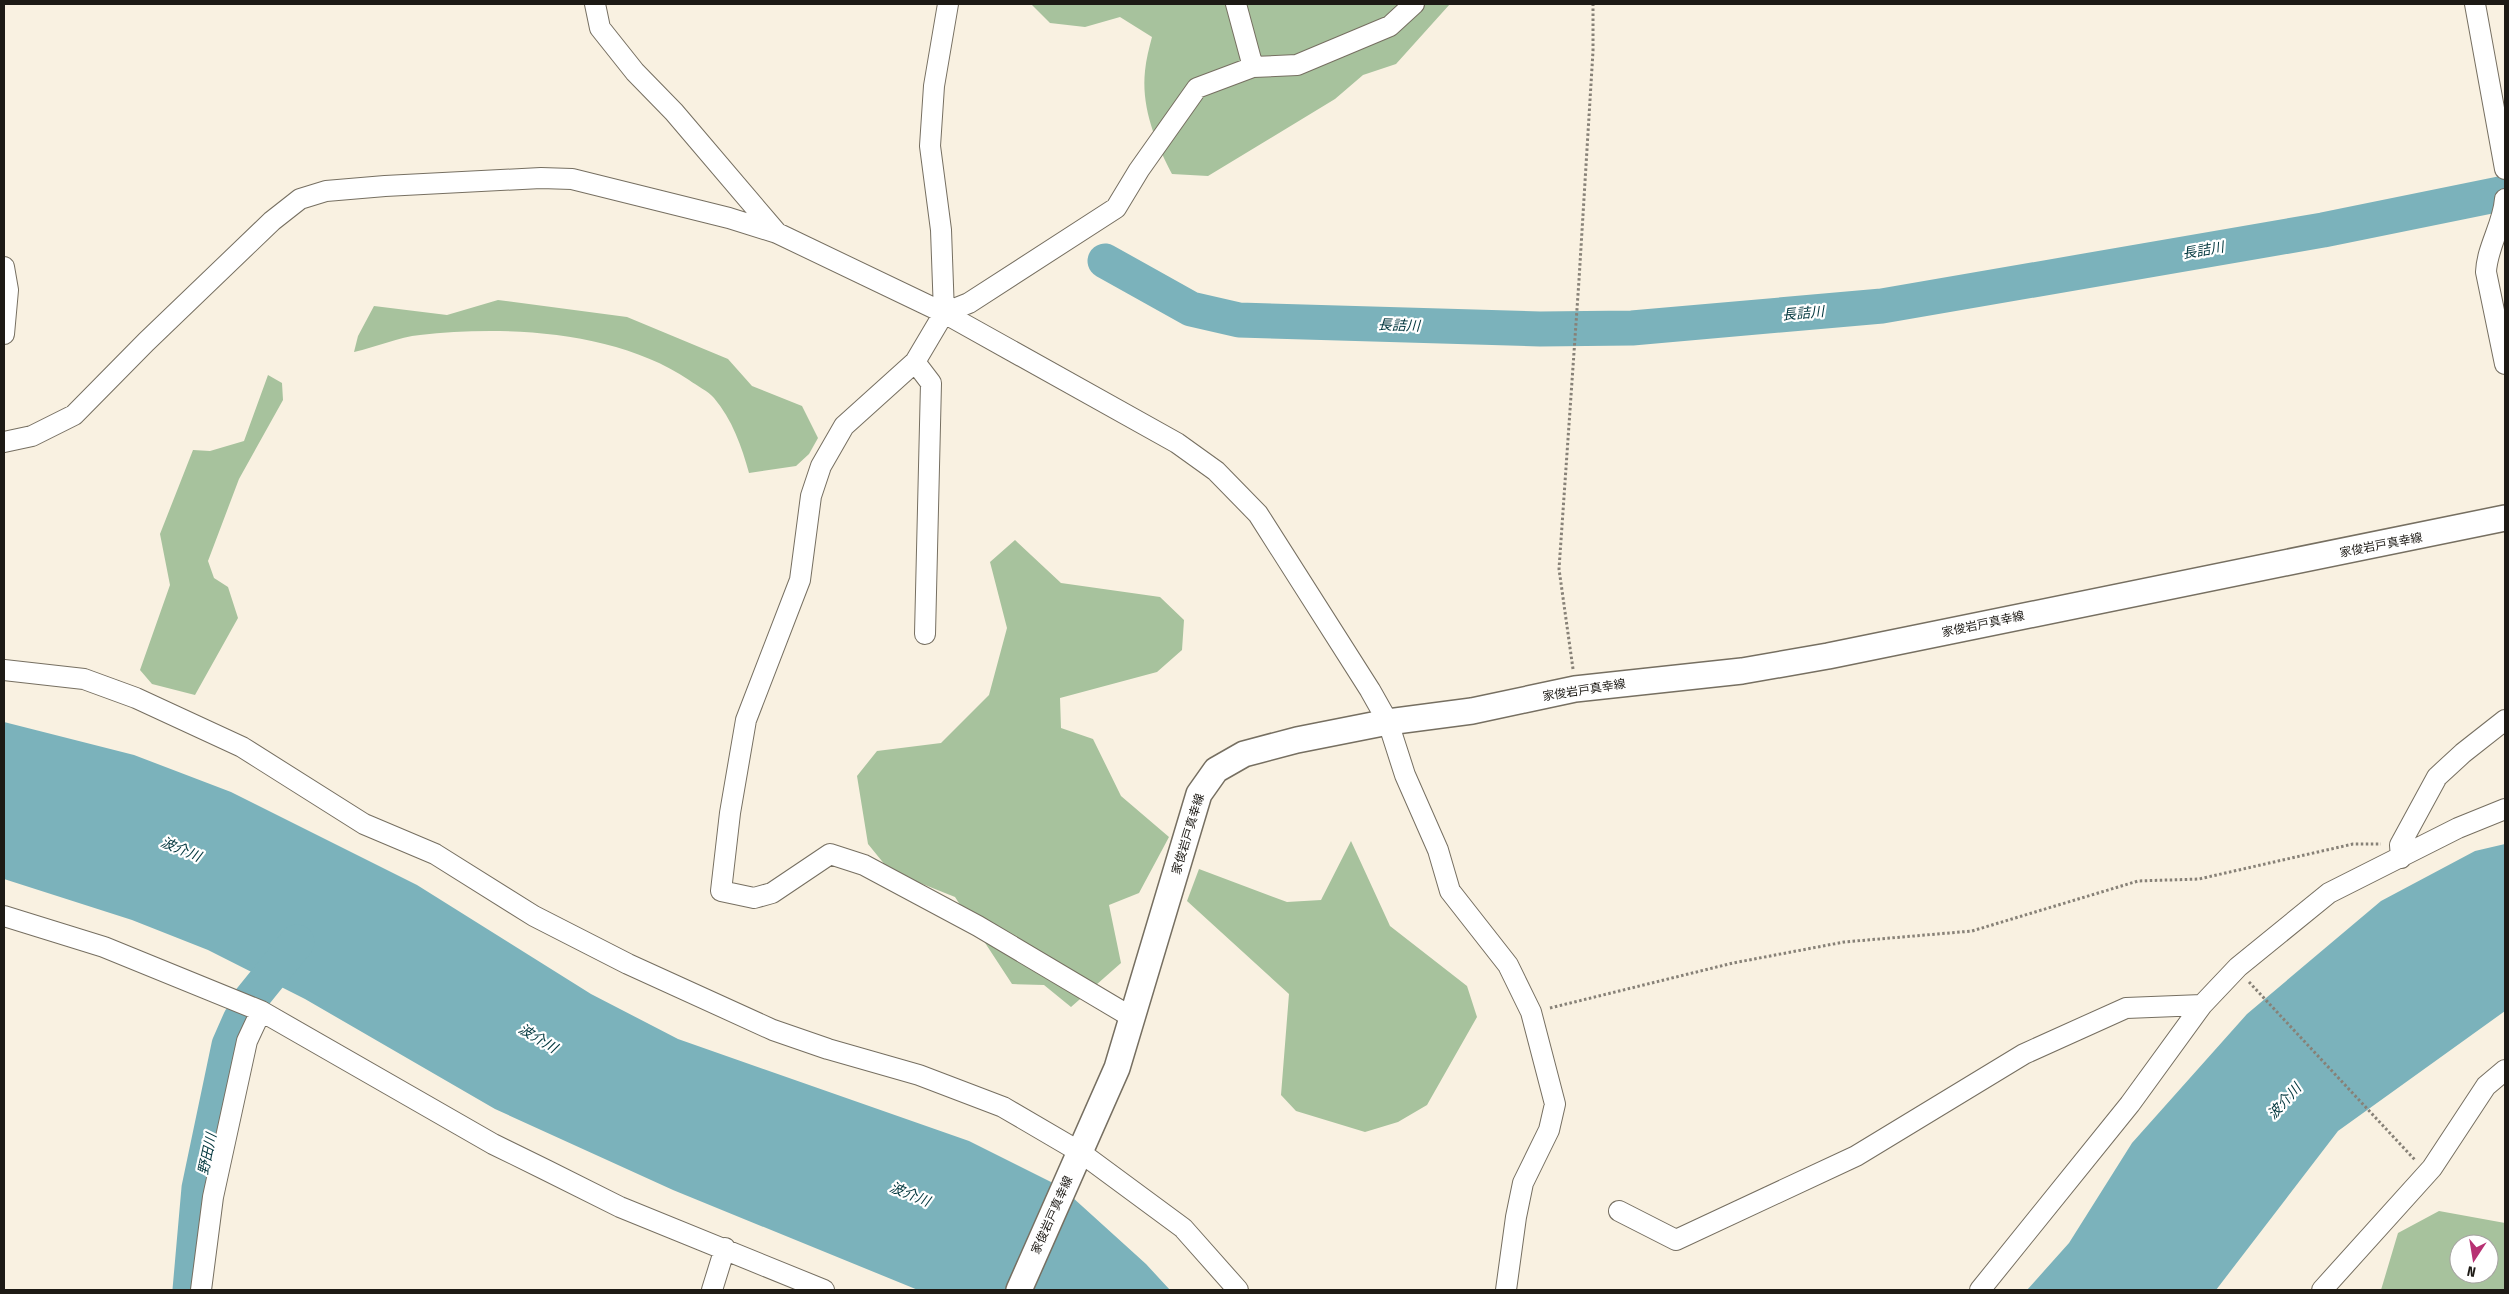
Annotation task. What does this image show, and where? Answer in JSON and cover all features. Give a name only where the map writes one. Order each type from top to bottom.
[{"type":"main road","name":"家俊岩戸真幸線","points":[[1019,1290],[1117,1068],[1199,794],[1216,770],[1244,754],[1297,740],[1388,722],[1472,711],[1575,689],[1742,671],[1828,656],[2505,518]]},
{"type":"street","points":[[595,4],[600,28],[623,58],[674,112],[777,233]]},
{"type":"street","points":[[948,4],[934,86],[930,146],[941,230],[944,313],[915,362],[844,426],[821,466],[811,496],[800,580],[746,720],[730,812],[721,891],[754,898],[772,893],[830,854],[864,864],[961,916],[1132,1018]]},
{"type":"street","points":[[1236,4],[1253,67]]},
{"type":"street","points":[[944,313],[969,303],[1116,208],[1139,170],[1197,88],[1253,67],[1297,65],[1390,26],[1414,4]]},
{"type":"street","points":[[2475,4],[2505,169]]},
{"type":"street","points":[[4,442],[32,436],[74,415],[146,342],[272,221],[300,199],[326,191],[414,184],[540,178],[572,179],[729,218],[777,233],[944,313],[1177,443],[1216,470],[1258,514],[1388,722],[1405,775],[1438,850],[1450,891],[1508,965],[1531,1012],[1555,1104],[1549,1130],[1524,1183],[1516,1217],[1506,1290]]},
{"type":"street","points":[[2505,206],[2486,261],[2486,272],[2505,364]]},
{"type":"street","points":[[4,267],[8,290],[4,334]]},
{"type":"street","points":[[915,362],[931,383],[924,634]]},
{"type":"street","points":[[4,670],[84,679],[136,698],[242,747],[364,824],[435,854],[534,916],[628,964],[773,1030],[828,1049],[919,1075],[1003,1107],[1183,1228],[1238,1290]]},
{"type":"street","points":[[2400,852],[2437,777],[2463,753],[2505,720]]},
{"type":"street","points":[[1980,1290],[2130,1104],[2202,1005],[2237,969],[2329,893],[2400,852],[2505,809]]},
{"type":"street","points":[[4,916],[104,947],[261,1011],[492,1144],[620,1207],[725,1248],[824,1290]]},
{"type":"street","points":[[1619,1211],[1676,1240],[1856,1156],[2024,1054],[2126,1008],[2202,1005]]},
{"type":"street","points":[[201,1290],[213,1197],[247,1041],[261,1011]]},
{"type":"street","points":[[2322,1290],[2428,1173],[2486,1086],[2505,1070]]},
{"type":"street","points":[[712,1290],[725,1248]]},
{"type":"path","points":[[1575,689],[1559,569],[1593,51],[1593,4]]},
{"type":"path","points":[[1531,1012],[1733,963],[1844,942],[1972,931],[2138,881],[2199,879],[2353,844],[2400,852]]},
{"type":"path","points":[[2237,969],[2428,1173]]},
{"type":"green space","points":[[1031,4],[1450,4],[1396,64],[1363,75],[1335,99],[1208,176],[1172,174],[1155,138],[1145,98],[1144,85],[1146,63],[1152,37],[1120,17],[1085,27],[1050,23]]},
{"type":"green space","points":[[498,300],[627,317],[728,359],[752,386],[802,406],[818,438],[809,454],[796,466],[749,473],[740,443],[731,424],[712,395],[660,364],[629,351],[559,335],[488,331],[453,332],[412,336],[354,352],[358,336],[374,306],[447,315]]},
{"type":"green space","points":[[268,375],[282,383],[283,400],[239,479],[208,561],[214,578],[228,587],[238,618],[195,695],[152,684],[140,670],[170,585],[160,534],[193,450],[210,451],[244,441]]},
{"type":"green space","points":[[1015,540],[1061,583],[1160,597],[1184,620],[1182,650],[1157,672],[1060,698],[1061,728],[1093,739],[1121,796],[1169,837],[1139,893],[1109,905],[1121,963],[1071,1007],[1044,985],[1012,984],[955,897],[890,871],[868,844],[857,776],[877,751],[941,743],[989,695],[1007,628],[990,562]]},
{"type":"green space","points":[[1351,841],[1390,926],[1467,986],[1477,1017],[1427,1105],[1398,1122],[1365,1132],[1296,1111],[1281,1095],[1289,994],[1187,901],[1199,869],[1287,902],[1321,900]]},
{"type":"green space","points":[[2439,1211],[2505,1223],[2505,1290],[2381,1290],[2398,1233]]},
{"type":"water","name":"波介川","points":[[4,722],[134,755],[231,792],[417,885],[591,994],[678,1039],[969,1141],[1061,1187],[1146,1264],[1170,1290],[918,1290],[673,1190],[495,1109],[305,999],[208,950],[132,920],[4,879]]},
{"type":"water","name":"波介川","points":[[2505,844],[2505,1011],[2338,1131],[2216,1290],[2027,1290],[2069,1243],[2132,1143],[2247,1014],[2381,901],[2475,851]]},
{"type":"waterway","name":"長詰川","points":[[1105,261],[1191,309],[1239,320],[1540,329],[1632,328],[1882,306],[2323,230],[2505,193]]},
{"type":"waterway","name":"野田川","points":[[250,1000],[297,942]]},
{"type":"waterway","name":"野田川","points":[[190,1290],[199,1188],[229,1045],[240,1020]]}]
